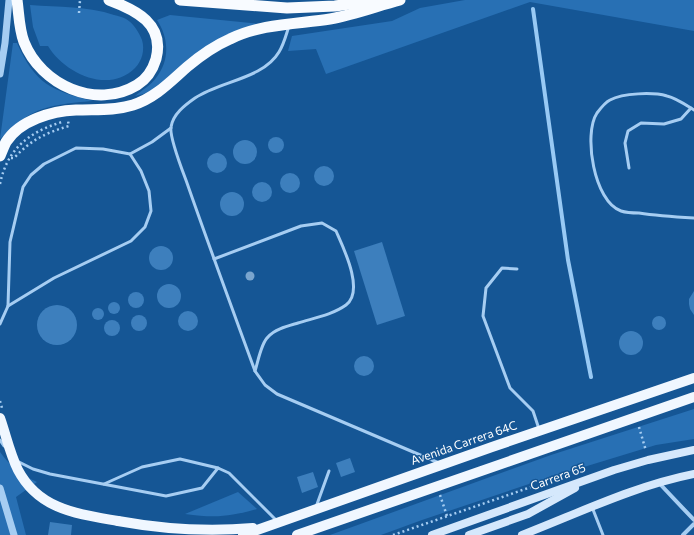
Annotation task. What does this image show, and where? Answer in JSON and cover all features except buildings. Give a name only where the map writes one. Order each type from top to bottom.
[{"type":"highway","points":[[17,0],[24,42],[38,65],[57,82],[71,89],[98,95],[114,94],[126,91],[139,84],[148,76],[155,62],[158,50],[156,35],[145,18],[134,10],[109,0]]},
{"type":"highway","points":[[180,0],[288,8],[335,6],[378,0]]},
{"type":"highway","points":[[4,156],[7,142],[15,132],[26,124],[42,117],[61,117],[133,105],[166,87],[187,67],[208,51],[230,38],[267,27],[336,18],[400,0]]},
{"type":"main road","name":"Avenida Carrera 64C","points":[[243,535],[443,464],[694,378]]},
{"type":"main road","points":[[297,535],[694,397]]},
{"type":"main road","points":[[1,413],[13,460],[18,470],[30,488],[51,505],[66,511],[118,521],[162,526],[215,530],[265,527]]},
{"type":"main road","name":"Carrera 65","points":[[432,535],[596,476],[633,464],[694,450]]},
{"type":"main road","points":[[522,535],[632,491],[658,482],[694,474]]},
{"type":"main road","points":[[469,535],[528,514],[596,476]]},
{"type":"street","points":[[0,74],[5,43],[9,0]]},
{"type":"street","points":[[658,482],[694,520]]},
{"type":"street","points":[[0,488],[14,535]]},
{"type":"street","points":[[683,535],[694,524]]},
{"type":"lane","points":[[0,324],[8,306],[10,242],[22,193],[31,175],[44,164],[76,148],[103,149],[130,154],[152,142],[171,128],[176,116],[187,104],[206,91],[248,75],[264,67],[279,52],[290,24]]},
{"type":"lane","points":[[629,168],[625,143],[628,131],[641,124],[664,124],[681,120],[693,109],[668,96],[652,93],[624,96],[609,100],[597,113],[591,130],[594,170],[601,191],[609,202],[620,211],[694,218]]},
{"type":"lane","points":[[171,128],[177,155],[214,259],[255,371],[265,385],[277,394],[443,464]]},
{"type":"lane","points":[[8,306],[54,278],[130,241],[145,227],[151,211],[149,191],[141,171],[130,154]]},
{"type":"lane","points":[[214,259],[301,226],[322,223],[336,231],[352,271],[353,292],[348,304],[330,314],[283,327],[267,337],[262,347],[255,371]]},
{"type":"lane","points":[[517,269],[502,268],[486,288],[483,316],[510,388],[533,411],[539,431]]},
{"type":"lane","points":[[0,440],[18,462],[26,466],[50,474],[166,496],[202,488],[218,468]]},
{"type":"lane","points":[[103,484],[142,466],[180,459],[218,468],[229,473],[279,522]]},
{"type":"lane","points":[[315,510],[329,471]]},
{"type":"lane","points":[[592,507],[603,535]]},
{"type":"path","points":[[79,13],[80,0]]},
{"type":"path","points":[[0,184],[2,172],[18,145],[61,117]]},
{"type":"path","points":[[4,156],[14,158],[24,147],[41,135],[69,126],[68,120]]},
{"type":"path","points":[[0,401],[1,413]]},
{"type":"path","points":[[637,417],[646,451]]},
{"type":"path","points":[[437,486],[447,516]]},
{"type":"shaded area","points":[[465,0],[694,0],[694,31],[530,2],[326,74],[316,49],[288,51],[292,36],[392,21],[420,8]]},
{"type":"shaded area","points":[[30,5],[83,8],[125,18],[136,28],[142,40],[143,51],[139,62],[135,68],[124,76],[113,79],[101,80],[76,72],[65,65],[48,46],[40,46],[33,27]]},
{"type":"shaded area","points":[[170,15],[260,24],[159,87],[135,96],[154,81],[161,71],[166,56],[166,42],[157,20]]},
{"type":"shaded area","points":[[13,43],[17,43],[31,68],[46,84],[66,93],[93,101],[59,105],[42,109],[23,119],[0,139]]},
{"type":"shaded area","points":[[694,409],[694,439],[656,445],[538,481],[381,535],[330,535],[551,455]]},
{"type":"shaded area","points":[[0,452],[16,470],[37,482],[16,497],[26,535],[0,535]]},
{"type":"shaded area","points":[[238,492],[257,509],[238,514],[221,516],[185,514]]},
{"type":"waterway","points":[[533,9],[568,260],[591,377]]}]
